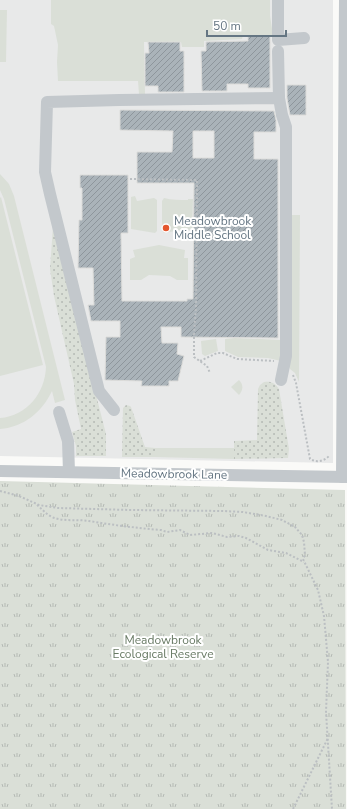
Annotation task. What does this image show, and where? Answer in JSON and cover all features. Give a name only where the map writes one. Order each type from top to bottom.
[{"type":"street","points":[[278,0],[278,40],[304,38]]},
{"type":"street","points":[[344,477],[345,0]]},
{"type":"street","points":[[278,51],[279,98],[286,127],[286,356],[281,380]]},
{"type":"street","points":[[114,410],[99,391],[45,172],[47,102],[279,98]]},
{"type":"street","points":[[59,412],[68,441],[69,472]]},
{"type":"street","name":"Meadowbrook Lane","points":[[0,471],[344,477]]},
{"type":"path","points":[[130,179],[198,180],[197,298],[194,357],[207,366],[210,373]]},
{"type":"path","points":[[200,361],[217,353],[223,353],[237,359],[272,361],[284,366],[293,376],[296,383],[310,459],[320,461],[325,460],[330,456]]},
{"type":"path","points":[[0,491],[20,496],[35,503],[58,508],[243,512],[282,520],[289,523],[302,535],[305,547],[305,555],[303,559],[318,590],[324,616],[328,662],[325,698],[332,809]]},
{"type":"path","points":[[35,503],[46,514],[53,518],[88,521],[167,532],[180,530],[190,535],[212,533],[227,537],[239,536],[246,538],[268,550],[286,553],[305,563]]},
{"type":"path","points":[[293,809],[328,737]]},
{"type":"shaded area","name":"Meadowbrook Middle School","points":[[0,0],[333,0],[333,463],[0,456]]},
{"type":"green space","points":[[51,0],[270,0],[270,16],[273,35],[243,35],[242,39],[204,41],[204,47],[182,47],[181,42],[144,42],[145,94],[139,94],[138,81],[58,81],[58,45],[54,26],[51,24]]},
{"type":"green space","points":[[0,10],[7,10],[6,62],[0,62]]},
{"type":"green space","points":[[0,174],[9,184],[14,196],[65,400],[55,403],[52,391],[43,406],[31,417],[17,425],[0,429],[0,418],[18,413],[33,402],[42,386],[46,367],[4,199],[0,190]]},
{"type":"green space","points":[[135,196],[137,201],[154,198],[157,200],[157,231],[155,233],[131,229],[131,197]]},
{"type":"green space","points":[[1,197],[43,365],[0,376],[0,198]]},
{"type":"green space","points":[[164,198],[179,200],[193,199],[192,230],[186,229],[164,233],[162,231],[162,201]]},
{"type":"green space","points":[[291,215],[300,215],[299,382],[295,373],[289,366]]},
{"type":"green space","points":[[53,226],[106,434],[106,456],[76,456],[76,446],[72,432],[81,429],[75,400],[74,384],[54,296],[50,269]]},
{"type":"green space","points":[[159,245],[185,250],[184,258],[188,258],[188,280],[177,280],[170,276],[149,275],[141,280],[130,280],[130,259],[135,257],[133,250]]},
{"type":"green space","points":[[216,339],[218,351],[205,356],[202,354],[201,341]]},
{"type":"green space","points":[[225,339],[281,340],[281,361],[268,358],[238,357],[225,351]]},
{"type":"green space","points":[[239,380],[242,384],[242,388],[239,395],[231,387]]},
{"type":"green space","points":[[264,382],[273,383],[279,389],[289,449],[288,458],[234,459],[234,441],[257,440],[258,389]]},
{"type":"green space","points":[[126,405],[131,407],[145,447],[155,448],[155,457],[122,457],[123,408]]},
{"type":"green space","points":[[155,448],[234,448],[234,459],[155,457]]},
{"type":"green space","name":"Meadowbrook Ecological Reserve","points":[[0,481],[345,490],[346,809],[0,809]]},
{"type":"building","points":[[248,36],[270,36],[270,88],[248,88],[248,84],[227,84],[227,91],[202,91],[201,51],[206,51],[206,42],[248,41]]},
{"type":"building","points":[[148,42],[180,42],[180,51],[184,51],[184,92],[158,92],[158,86],[145,86],[145,53],[149,53]]},
{"type":"building","points":[[287,85],[306,85],[306,115],[290,115],[287,98]]},
{"type":"building","points":[[120,110],[274,111],[276,132],[254,132],[254,159],[278,159],[278,338],[181,337],[181,327],[161,327],[162,343],[178,343],[177,354],[184,356],[178,381],[169,381],[169,386],[141,386],[142,381],[105,380],[106,337],[120,337],[120,321],[91,321],[88,305],[94,305],[93,268],[78,268],[79,220],[82,220],[82,188],[80,188],[80,175],[128,175],[128,233],[121,233],[122,301],[187,301],[187,299],[193,299],[194,183],[137,183],[137,152],[172,152],[173,131],[120,130]],"holes":[[[193,131],[214,131],[214,158],[193,158]]]},
{"type":"place","name":"Meadowbrook Middle School","points":[[166,228]]}]
